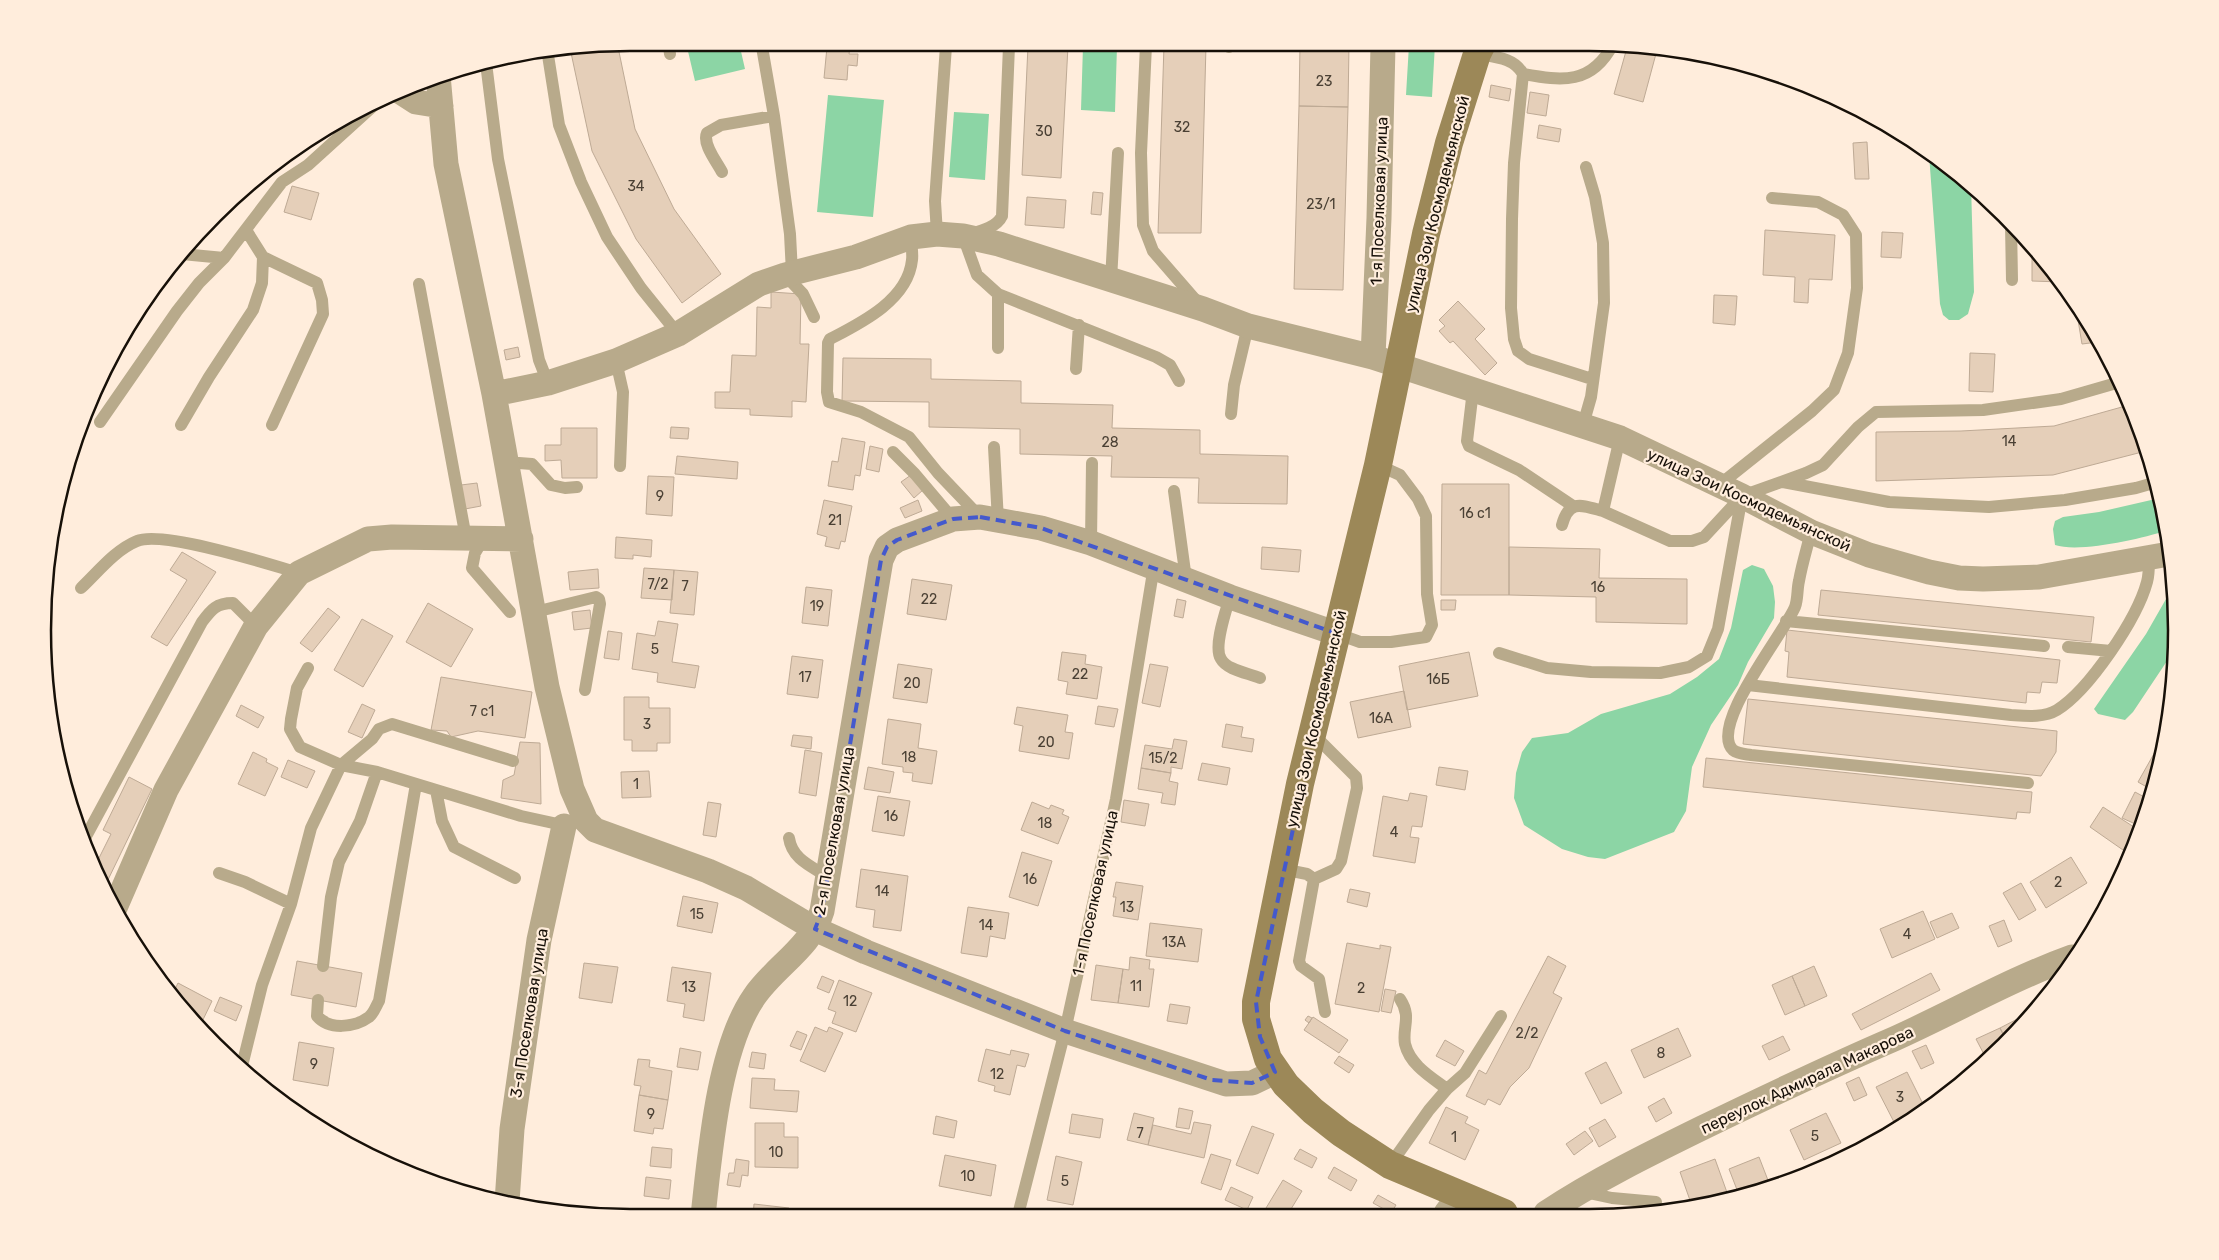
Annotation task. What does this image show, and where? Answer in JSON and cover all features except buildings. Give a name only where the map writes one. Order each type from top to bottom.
[{"type":"main road","name":"улица Зои Космодемьянской","points":[[1478,51],[1450,143],[1426,234],[1385,361],[1378,465],[1312,733],[1282,869],[1256,1002],[1256,1019],[1260,1037],[1275,1072],[1319,1116],[1452,1205],[1478,1209]]},
{"type":"street","name":"1-я Поселковая улица","points":[[1383,51],[1379,218],[1385,361]]},
{"type":"street","points":[[439,84],[446,164],[508,465],[547,687],[572,789],[575,824],[708,870],[746,888],[815,929],[866,952],[1065,1031],[1226,1084],[1252,1083],[1275,1072]]},
{"type":"street","points":[[407,96],[416,102],[441,106]]},
{"type":"street","points":[[494,394],[548,383],[616,361],[678,334],[759,284],[788,274],[856,256],[911,237],[937,234],[963,236],[999,244],[1203,308],[1248,326],[1385,361]]},
{"type":"street","name":"улица Зои Космодемьянской","points":[[1385,361],[1620,438],[1742,496],[1811,532],[1869,556],[1929,572],[1959,578],[1983,580],[2038,577],[2159,556]]},
{"type":"street","name":"2-я Поселковая улица","points":[[704,1209],[720,1095],[731,1049],[739,1027],[753,998],[815,929],[822,911],[882,560],[887,547],[897,540],[953,519],[989,519],[1041,528],[1091,543],[1186,578],[1230,597],[1336,633]]},
{"type":"street","points":[[118,900],[166,790],[256,626],[298,573],[368,539],[392,537],[521,538]]},
{"type":"street","name":"3-я Поселковая улица","points":[[507,1196],[512,1129],[539,940],[575,824]]},
{"type":"street","name":"переулок Адмирала Макарова","points":[[1553,1209],[1649,1154],[2014,981],[2064,960]]},
{"type":"lane","points":[[763,51],[774,116],[790,234],[788,274],[803,294],[814,317]]},
{"type":"lane","points":[[937,234],[935,202],[946,51]]},
{"type":"lane","points":[[1009,51],[1002,216],[994,226],[963,236],[977,275],[998,294],[1156,357],[1170,365],[1179,381]]},
{"type":"lane","points":[[1146,51],[1141,153],[1141,213],[1143,225],[1153,250],[1203,308]]},
{"type":"lane","points":[[1484,51],[1513,62],[1519,66],[1523,74],[1514,163],[1512,219],[1511,308],[1514,339],[1518,351],[1529,359],[1592,379]]},
{"type":"lane","points":[[1523,74],[1568,80],[1591,71],[1602,62],[1608,52]]},
{"type":"lane","points":[[548,57],[559,125],[592,206],[607,237],[641,288],[678,334]]},
{"type":"lane","points":[[487,69],[498,159],[539,360],[548,383]]},
{"type":"lane","points":[[722,172],[710,150],[706,138],[707,133],[720,125],[774,116]]},
{"type":"lane","points":[[100,422],[188,297],[224,258],[282,182],[308,165],[358,120]]},
{"type":"lane","points":[[1111,280],[1118,153]]},
{"type":"lane","points":[[1583,425],[1591,397],[1604,303],[1603,243],[1595,198],[1586,167]]},
{"type":"lane","points":[[1718,486],[1812,411],[1834,390],[1848,354],[1857,288],[1856,236],[1843,215],[1818,202],[1772,198]]},
{"type":"lane","points":[[246,230],[263,257],[317,283],[322,300],[323,314],[272,425]]},
{"type":"lane","points":[[2011,235],[2012,280]]},
{"type":"lane","points":[[911,237],[912,261],[909,274],[897,292],[882,310],[830,339],[828,343],[827,392],[829,402],[867,415],[909,437],[938,473],[989,519]]},
{"type":"lane","points":[[190,255],[224,258]]},
{"type":"lane","points":[[182,426],[209,377],[253,310],[262,283],[263,257]]},
{"type":"lane","points":[[419,284],[475,538],[472,568],[510,612]]},
{"type":"lane","points":[[998,294],[998,348]]},
{"type":"lane","points":[[1076,369],[1079,325]]},
{"type":"lane","points":[[1231,414],[1234,385],[1248,326]]},
{"type":"lane","points":[[616,361],[623,392],[620,466]]},
{"type":"lane","points":[[1562,526],[1568,510],[1573,506],[1581,505],[1603,511],[1670,540],[1692,541],[1704,537],[1742,496],[1822,465],[1858,427],[1876,412],[1983,410],[2061,399],[2113,384]]},
{"type":"lane","points":[[1474,390],[1467,441],[1469,446],[1519,470],[1573,506]]},
{"type":"lane","points":[[1603,511],[1620,438]]},
{"type":"lane","points":[[989,519],[994,447]]},
{"type":"lane","points":[[892,452],[915,474],[953,519]]},
{"type":"lane","points":[[508,465],[519,463],[532,464],[551,484],[565,488],[577,487]]},
{"type":"lane","points":[[1091,543],[1092,463]]},
{"type":"lane","points":[[1336,633],[1360,642],[1391,642],[1426,637],[1432,625],[1427,594],[1426,516],[1418,499],[1400,475],[1378,465]]},
{"type":"lane","points":[[1781,482],[1889,502],[1989,507],[2064,500],[2149,484]]},
{"type":"lane","points":[[1174,491],[1186,578]]},
{"type":"lane","points":[[1499,653],[1547,668],[1591,672],[1660,673],[1689,666],[1706,656],[1718,629],[1742,496]]},
{"type":"lane","points":[[1811,532],[1799,580],[1795,607],[1748,685],[1730,721],[1728,735],[1732,749],[1738,753],[2028,782]]},
{"type":"lane","points":[[80,588],[119,552],[138,540],[186,543],[236,554],[298,573]]},
{"type":"lane","points":[[1748,685],[2031,717],[2056,711],[2078,693],[2111,651],[2130,621],[2159,556]]},
{"type":"lane","name":"1-я Поселковая улица","points":[[1020,1209],[1065,1031],[1116,799],[1154,566]]},
{"type":"lane","points":[[535,612],[596,597],[599,599],[600,604],[585,690]]},
{"type":"lane","points":[[1230,597],[1218,646],[1220,658],[1228,666],[1260,678]]},
{"type":"lane","points":[[88,833],[202,622],[213,607],[224,603],[232,604],[256,626]]},
{"type":"lane","points":[[1786,621],[2044,646]]},
{"type":"lane","points":[[2068,647],[2111,651]]},
{"type":"lane","points":[[308,668],[297,688],[290,729],[300,747],[341,765],[377,772],[521,816],[575,824]]},
{"type":"lane","points":[[243,1061],[262,985],[291,904],[312,828],[341,765],[372,739],[379,729],[392,724],[513,761]]},
{"type":"lane","points":[[1312,733],[1356,777],[1357,788],[1342,861],[1336,869],[1314,879]]},
{"type":"lane","points":[[323,966],[330,896],[339,862],[360,821],[377,772]]},
{"type":"lane","points":[[318,1000],[317,1016],[321,1021],[327,1025],[344,1026],[368,1018],[379,1001],[416,784]]},
{"type":"lane","points":[[436,790],[442,821],[454,847],[515,878]]},
{"type":"lane","points":[[789,838],[791,849],[798,858],[828,877]]},
{"type":"lane","points":[[1282,869],[1308,874],[1314,879]]},
{"type":"lane","points":[[219,873],[245,882],[291,904]]},
{"type":"lane","points":[[1314,879],[1299,961],[1301,966],[1319,979],[1325,1012]]},
{"type":"lane","points":[[1400,999],[1405,1007],[1407,1019],[1405,1043],[1411,1058],[1446,1089]]},
{"type":"lane","points":[[1390,1165],[1421,1120],[1446,1089],[1465,1073],[1501,1016]]},
{"type":"lane","points":[[1582,1191],[1612,1198],[1656,1202]]},
{"type":"highlighted area","points":[[980,517],[1041,528],[1335,633],[1256,1002],[1260,1037],[1275,1072],[1252,1083],[1212,1080],[1065,1031],[815,929],[822,911],[881,560],[887,547],[897,540],[953,519]]},
{"type":"green space","points":[[688,51],[741,51],[745,69],[695,81]]},
{"type":"green space","points":[[1083,51],[1117,51],[1115,112],[1081,110]]},
{"type":"green space","points":[[1409,51],[1435,51],[1432,97],[1406,95]]},
{"type":"green space","points":[[828,95],[884,100],[873,217],[817,212]]},
{"type":"green space","points":[[954,112],[989,114],[985,180],[949,177]]},
{"type":"green space","points":[[1930,163],[1971,195],[1974,292],[1968,314],[1959,320],[1949,320],[1943,315],[1940,304]]},
{"type":"green space","points":[[2153,500],[2160,533],[2141,538],[2094,546],[2066,547],[2055,545],[2053,529],[2055,521],[2063,517],[2099,512]]},
{"type":"green space","points":[[1752,565],[1764,569],[1773,586],[1774,618],[1748,662],[1738,685],[1711,725],[1692,767],[1686,811],[1674,832],[1605,859],[1588,857],[1562,849],[1524,825],[1514,798],[1516,773],[1522,752],[1532,738],[1568,733],[1601,714],[1670,694],[1697,677],[1719,659],[1731,628],[1743,570]]},
{"type":"green space","points":[[2167,597],[2167,661],[2133,712],[2125,720],[2098,714],[2094,709],[2146,634]]}]
